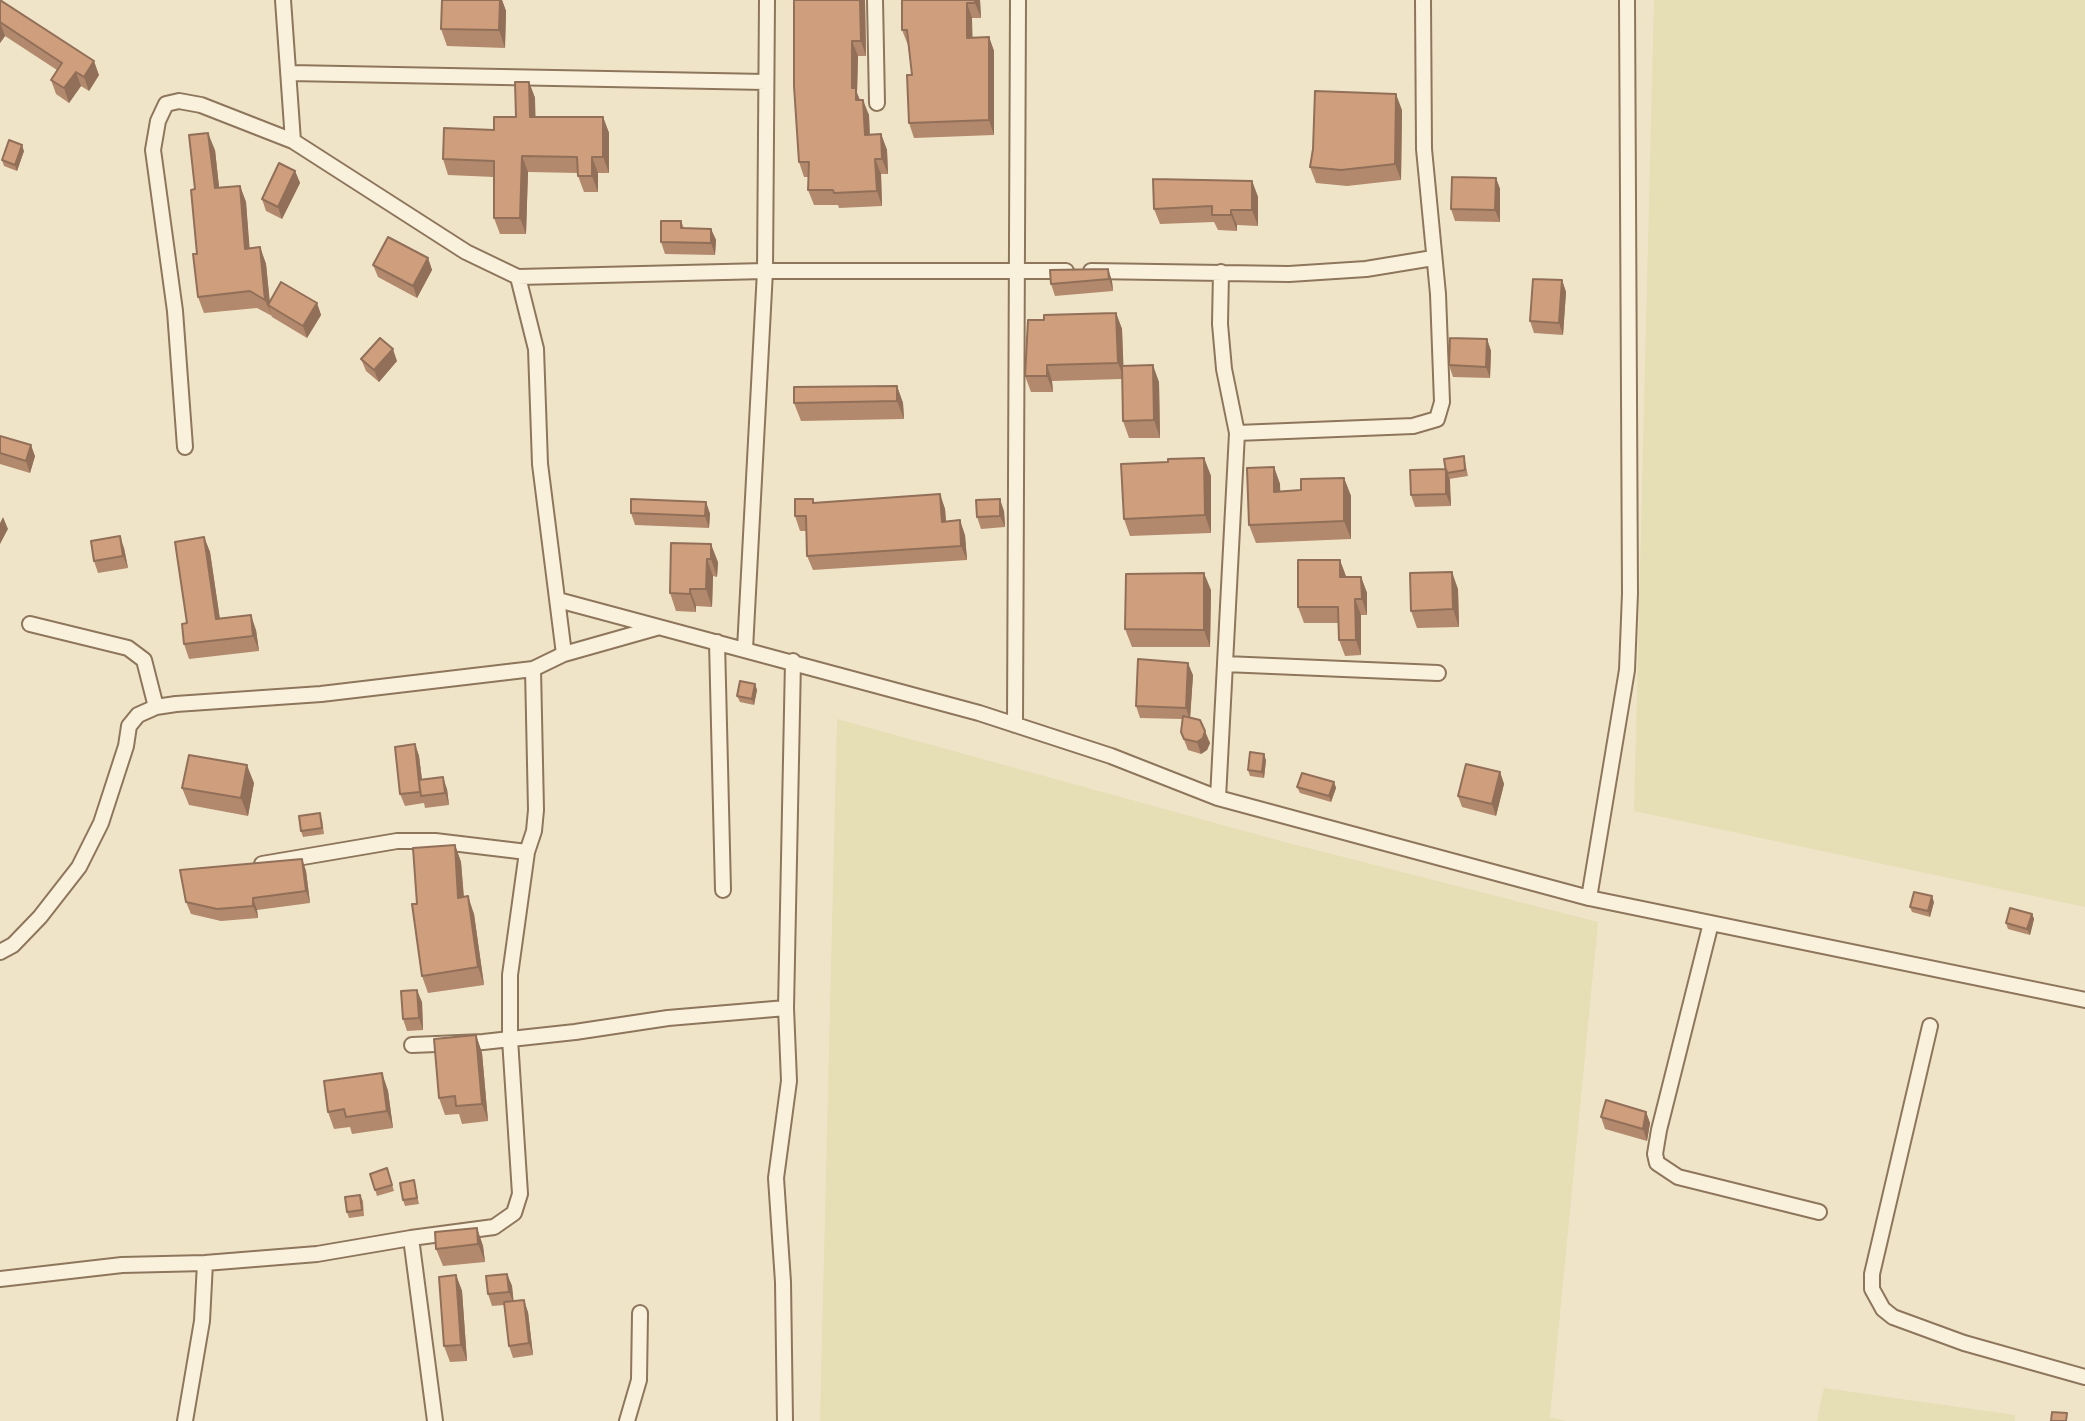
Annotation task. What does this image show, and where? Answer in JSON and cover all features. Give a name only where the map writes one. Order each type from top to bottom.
[{"type":"street","points":[[283,0],[293,141]]},
{"type":"street","points":[[745,649],[765,271],[767,0]]},
{"type":"street","points":[[875,0],[877,103]]},
{"type":"street","points":[[1015,725],[1018,0]]},
{"type":"street","points":[[1237,433],[1413,426],[1437,419],[1442,402],[1438,294],[1424,149],[1423,0]]},
{"type":"street","points":[[1589,898],[1627,670],[1630,578],[1627,0]]},
{"type":"street","points":[[290,73],[766,82]]},
{"type":"street","points":[[185,447],[175,311],[153,150],[158,121],[166,104],[179,101],[201,105],[293,141],[466,252],[518,277],[765,271],[1289,274],[1366,269],[1433,258]]},
{"type":"street","points":[[1218,798],[1237,433],[1224,369],[1220,324],[1221,272]]},
{"type":"street","points":[[518,277],[536,349],[540,464],[564,654]]},
{"type":"street","points":[[558,600],[656,628],[793,661],[1015,725],[1111,756],[1218,798],[1589,898],[2085,1000]]},
{"type":"street","points":[[30,624],[128,648],[144,660],[156,707]]},
{"type":"street","points":[[0,952],[13,945],[40,917],[79,867],[101,823],[126,746],[129,726],[138,715],[156,707],[321,694],[533,669],[564,654],[656,628]]},
{"type":"street","points":[[717,642],[723,890]]},
{"type":"street","points":[[785,1421],[783,1282],[776,1178],[789,1081],[786,1008],[793,661]]},
{"type":"street","points":[[1225,664],[1438,673]]},
{"type":"street","points":[[0,1279],[122,1265],[205,1263],[317,1254],[494,1227],[514,1213],[520,1194],[510,1039],[510,975],[536,810],[533,669]]},
{"type":"street","points":[[248,866],[397,841],[435,841],[527,852]]},
{"type":"street","points":[[1711,923],[1659,1130],[1655,1154],[1657,1163],[1678,1177],[1819,1212]]},
{"type":"street","points":[[412,1045],[510,1039],[668,1018],[786,1008]]},
{"type":"street","points":[[1930,1026],[1872,1274],[1872,1289],[1883,1309],[1893,1317],[1964,1343],[2085,1377]]},
{"type":"street","points":[[411,1238],[435,1421]]},
{"type":"street","points":[[185,1421],[202,1321],[205,1263]]},
{"type":"street","points":[[627,1421],[639,1380],[640,1313]]},
{"type":"shaded area","points":[[1654,0],[2085,0],[2085,907],[1634,811]]},
{"type":"shaded area","points":[[837,719],[1277,840],[1598,922],[1550,1417],[1566,1421],[820,1421]]},
{"type":"shaded area","points":[[1824,1388],[2015,1415],[2015,1421],[1817,1421]]},
{"type":"building","points":[[0,0],[94,61],[84,77],[76,72],[64,88],[51,80],[62,63],[0,22]]},
{"type":"building","points":[[442,0],[500,0],[499,30],[441,29]]},
{"type":"building","points":[[794,0],[860,0],[861,41],[852,41],[852,88],[856,88],[856,100],[863,100],[865,135],[881,134],[882,159],[875,159],[877,191],[834,193],[833,190],[808,190],[809,162],[799,162],[794,86]]},
{"type":"building","points":[[902,0],[975,0],[975,3],[967,3],[967,38],[989,37],[989,120],[909,123],[907,75],[912,75],[907,30],[902,30]]},
{"type":"building","points":[[515,82],[529,82],[530,117],[603,117],[603,157],[592,157],[592,176],[578,176],[577,157],[522,156],[520,218],[494,218],[494,161],[443,159],[444,128],[494,130],[494,117],[516,117]]},
{"type":"building","points":[[1315,91],[1396,94],[1395,164],[1341,170],[1310,167]]},
{"type":"building","points":[[208,133],[215,188],[240,186],[245,249],[260,247],[265,300],[250,291],[198,297],[191,190],[195,189],[189,135]]},
{"type":"building","points":[[9,140],[22,145],[15,165],[2,160]]},
{"type":"building","points":[[279,163],[295,171],[278,207],[262,199]]},
{"type":"building","points":[[1452,177],[1496,178],[1495,210],[1451,209]]},
{"type":"building","points":[[1153,179],[1252,181],[1252,210],[1231,210],[1231,215],[1212,215],[1212,206],[1154,209]]},
{"type":"building","points":[[661,221],[681,221],[681,228],[711,229],[711,243],[661,242]]},
{"type":"building","points":[[388,237],[428,258],[413,286],[373,265]]},
{"type":"building","points":[[1108,269],[1109,279],[1051,284],[1050,270]]},
{"type":"building","points":[[1533,279],[1562,280],[1559,323],[1530,321]]},
{"type":"building","points":[[281,282],[317,303],[303,326],[268,305]]},
{"type":"building","points":[[1116,313],[1118,363],[1047,365],[1047,376],[1025,376],[1028,320],[1044,320],[1044,315]]},
{"type":"building","points":[[380,338],[393,349],[374,370],[361,359]]},
{"type":"building","points":[[1450,338],[1487,339],[1486,367],[1449,365]]},
{"type":"building","points":[[1153,365],[1154,420],[1123,421],[1122,366]]},
{"type":"building","points":[[897,386],[897,401],[794,403],[794,387]]},
{"type":"building","points":[[0,436],[31,445],[26,461],[0,453]]},
{"type":"building","points":[[1464,456],[1465,470],[1447,473],[1446,469],[1446,472],[1444,459]]},
{"type":"building","points":[[1204,458],[1205,515],[1124,519],[1121,464]]},
{"type":"building","points":[[1274,467],[1274,492],[1301,490],[1301,479],[1344,478],[1344,521],[1249,525],[1247,468]]},
{"type":"building","points":[[1446,469],[1446,494],[1411,495],[1410,470]]},
{"type":"building","points":[[940,494],[942,522],[960,520],[961,546],[807,556],[806,516],[795,516],[795,499],[813,499],[813,503]]},
{"type":"building","points":[[631,499],[706,502],[705,516],[631,513]]},
{"type":"building","points":[[1000,499],[1000,516],[977,517],[976,500]]},
{"type":"building","points":[[120,536],[123,556],[94,561],[91,541]]},
{"type":"building","points":[[204,537],[216,619],[251,615],[253,636],[184,644],[182,624],[187,623],[175,542]]},
{"type":"building","points":[[671,543],[711,544],[706,589],[690,589],[690,594],[670,593]]},
{"type":"building","points":[[1298,560],[1340,560],[1340,577],[1361,577],[1362,599],[1355,599],[1356,640],[1339,640],[1338,607],[1298,607]]},
{"type":"building","points":[[1452,572],[1453,609],[1411,611],[1410,573]]},
{"type":"building","points":[[1204,573],[1204,630],[1125,629],[1126,574]]},
{"type":"building","points":[[1138,659],[1188,663],[1186,708],[1136,706]]},
{"type":"building","points":[[740,681],[755,684],[752,699],[737,696]]},
{"type":"building","points":[[1183,716],[1200,720],[1205,731],[1203,738],[1197,742],[1184,739],[1181,732]]},
{"type":"building","points":[[415,744],[420,792],[400,794],[395,747]]},
{"type":"building","points":[[1250,752],[1264,754],[1262,772],[1248,770]]},
{"type":"building","points":[[189,755],[247,765],[241,798],[182,788]]},
{"type":"building","points":[[1466,764],[1500,772],[1492,804],[1458,796]]},
{"type":"building","points":[[1302,773],[1334,782],[1329,796],[1297,787]]},
{"type":"building","points":[[443,777],[445,793],[421,796],[419,780]]},
{"type":"building","points":[[320,813],[322,828],[301,831],[299,816]]},
{"type":"building","points":[[455,845],[458,898],[468,896],[478,967],[422,976],[412,904],[417,904],[413,848]]},
{"type":"building","points":[[302,859],[306,891],[253,898],[253,906],[217,909],[186,902],[180,870]]},
{"type":"building","points":[[1914,892],[1932,896],[1928,911],[1910,907]]},
{"type":"building","points":[[2010,908],[2032,914],[2027,929],[2006,923]]},
{"type":"building","points":[[417,990],[419,1018],[403,1019],[401,991]]},
{"type":"building","points":[[476,1035],[482,1104],[456,1106],[455,1096],[439,1098],[434,1039]]},
{"type":"building","points":[[382,1073],[387,1111],[346,1117],[344,1109],[328,1112],[324,1081]]},
{"type":"building","points":[[1606,1100],[1646,1112],[1643,1129],[1601,1117]]},
{"type":"building","points":[[387,1168],[392,1185],[375,1190],[370,1174]]},
{"type":"building","points":[[414,1180],[417,1198],[403,1200],[400,1183]]},
{"type":"building","points":[[360,1195],[362,1210],[347,1212],[345,1197]]},
{"type":"building","points":[[477,1228],[478,1244],[436,1249],[435,1232]]},
{"type":"building","points":[[507,1274],[509,1292],[488,1294],[486,1276]]},
{"type":"building","points":[[456,1275],[461,1345],[444,1346],[439,1277]]},
{"type":"building","points":[[524,1300],[529,1343],[509,1346],[504,1302]]},
{"type":"building","points":[[2052,1412],[2067,1413],[2066,1421],[2051,1421]]}]
